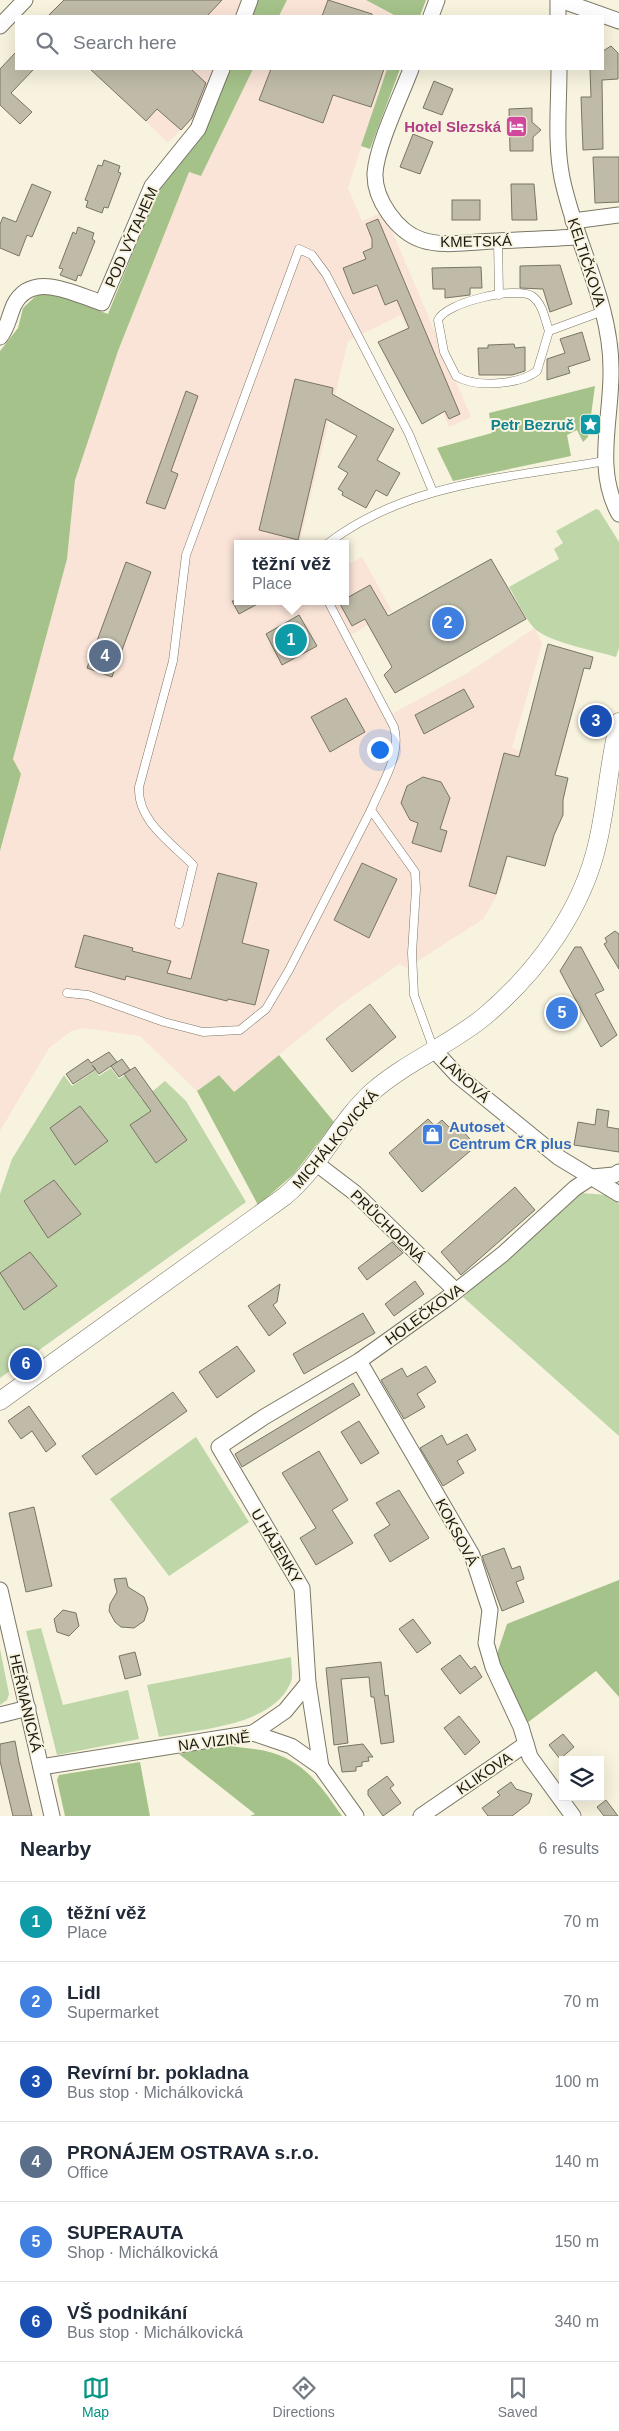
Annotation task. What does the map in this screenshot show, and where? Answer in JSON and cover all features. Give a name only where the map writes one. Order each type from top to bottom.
[{"type":"street","points":[[0,26],[25,0]]},
{"type":"street","points":[[244,15],[250,0]]},
{"type":"street","points":[[431,15],[437,0]]},
{"type":"street","points":[[558,15],[559,0],[602,15]]},
{"type":"street","points":[[604,16],[619,21]]},
{"type":"street","name":"POD VÝTAHEM","points":[[0,337],[14,304],[29,290],[40,286],[51,286],[102,303],[152,186],[198,129],[222,70]]},
{"type":"street","name":"KMETSKÁ","points":[[411,70],[378,156],[375,174],[380,196],[388,213],[404,230],[422,240],[444,243],[577,237]]},
{"type":"street","name":"KELTIČKOVA","points":[[558,70],[560,164],[577,237],[602,310],[609,339],[612,368],[605,461],[609,492],[619,514]]},
{"type":"street","points":[[573,221],[619,215]]},
{"type":"street","points":[[605,461],[619,472]]},
{"type":"street","name":"MICHÁLKOVICKÁ","points":[[0,1401],[285,1196],[317,1164],[351,1115],[372,1092],[474,1024],[493,1008],[540,959],[565,922],[582,888],[595,854],[618,728]]},
{"type":"street","name":"LANOVÁ","points":[[434,1050],[457,1075],[558,1157],[619,1194]]},
{"type":"street","name":"PRŮCHODNÁ","points":[[317,1164],[355,1193],[456,1291]]},
{"type":"street","name":"HOLEČKOVA","points":[[219,1447],[264,1417],[359,1361],[456,1291],[503,1254],[575,1188],[592,1177],[614,1175],[619,1172]]},
{"type":"street","name":"KOKSOVÁ","points":[[359,1361],[472,1555],[490,1610],[486,1643],[488,1651],[493,1667],[521,1727],[526,1744]]},
{"type":"street","name":"U HÁJENKY","points":[[219,1447],[302,1588],[308,1683],[321,1768]]},
{"type":"street","name":"HEŘMANICKÁ","points":[[0,1590],[52,1816]]},
{"type":"street","points":[[253,1733],[285,1711],[308,1683]]},
{"type":"street","points":[[0,1715],[28,1708]]},
{"type":"street","name":"NA VIZINĚ","points":[[41,1767],[253,1733],[291,1746],[321,1768],[356,1816]]},
{"type":"street","name":"KLIKOVA","points":[[421,1816],[526,1744],[530,1757],[573,1816]]},
{"type":"lane","points":[[498,241],[498,295]]},
{"type":"lane","points":[[179,924],[193,865],[145,814],[138,797],[139,787],[173,661],[186,555],[299,249],[312,255],[326,274],[409,434],[433,492]]},
{"type":"lane","points":[[515,292],[532,297],[541,308],[549,331],[539,367],[532,375],[511,383],[501,384],[467,380],[456,376],[442,347],[438,325],[440,316],[456,306],[515,292]]},
{"type":"lane","points":[[549,331],[602,310]]},
{"type":"lane","points":[[333,540],[381,510],[433,492],[487,480],[605,461]]},
{"type":"lane","points":[[67,993],[88,995],[164,1022],[203,1032],[240,1030],[266,1009],[290,970],[371,810],[391,764],[397,738],[394,727],[330,605]]},
{"type":"lane","points":[[371,810],[414,872],[416,889],[412,954],[414,995],[434,1050]]},
{"type":"shaded area","points":[[63,0],[246,0],[239,15],[47,15]]},
{"type":"shaded area","points":[[287,0],[366,0],[394,15],[280,15]]},
{"type":"shaded area","points":[[90,70],[218,70],[197,112],[168,143],[113,89]]},
{"type":"shaded area","points":[[253,70],[387,70],[348,188],[362,221],[384,212],[471,417],[449,427],[401,315],[348,341],[300,540],[234,540],[234,605],[349,605],[349,564],[362,557],[392,611],[351,635],[392,714],[469,672],[535,628],[542,644],[512,748],[533,755],[502,880],[496,897],[483,919],[407,968],[399,964],[339,1006],[233,1092],[219,1075],[197,1091],[140,1036],[83,1028],[71,1031],[49,1048],[0,1131],[0,851],[21,774],[13,759],[67,559],[75,480],[118,351],[189,172],[201,176]]},
{"type":"green space","points":[[258,0],[287,0],[280,15],[251,15]]},
{"type":"green space","points":[[366,0],[426,0],[420,15],[394,15]]},
{"type":"green space","points":[[229,70],[253,70],[201,176],[189,172],[118,351],[75,480],[67,559],[13,759],[21,774],[0,851],[0,351],[18,328],[23,308],[39,293],[54,294],[108,314],[158,191],[204,131]]},
{"type":"green space","points":[[387,70],[400,70],[370,149],[361,146]]},
{"type":"green space","points":[[595,386],[588,437],[583,442],[577,430],[567,435],[571,456],[453,481],[437,448],[492,433],[489,413]]},
{"type":"green space","points":[[596,509],[599,510],[619,542],[619,648],[616,657],[573,646],[541,633],[527,619],[509,587],[559,559],[554,549],[563,543],[556,531]]},
{"type":"green space","points":[[279,1055],[334,1122],[294,1174],[258,1205],[197,1091],[219,1075],[234,1092]]},
{"type":"green space","points":[[111,1068],[119,1079],[125,1075],[142,1100],[165,1081],[186,1101],[246,1202],[0,1378],[0,1194],[12,1159],[64,1075],[72,1086],[96,1070],[99,1076]]},
{"type":"green space","points":[[580,1193],[608,1195],[619,1204],[619,1436],[463,1297]]},
{"type":"green space","points":[[196,1437],[249,1522],[169,1576],[110,1499]]},
{"type":"green space","points":[[619,1580],[619,1697],[596,1671],[527,1723],[496,1657],[507,1624]]},
{"type":"green space","points":[[41,1628],[63,1705],[128,1690],[139,1739],[57,1755],[26,1631]]},
{"type":"green space","points":[[0,1649],[9,1694],[7,1700],[0,1705]]},
{"type":"green space","points":[[291,1657],[292,1674],[290,1684],[281,1698],[267,1709],[233,1723],[159,1737],[147,1685]]},
{"type":"green space","points":[[223,1745],[267,1751],[285,1757],[313,1778],[342,1816],[250,1816],[255,1814],[179,1754]]},
{"type":"green space","points":[[140,1762],[150,1816],[65,1816],[57,1780],[59,1775]]},
{"type":"building","points":[[64,0],[222,0],[208,15],[49,15]]},
{"type":"building","points":[[328,0],[372,14],[372,15],[322,15]]},
{"type":"building","points":[[611,46],[618,53],[618,79],[602,80],[603,149],[583,150],[581,97],[591,97],[590,70],[604,70],[604,50]]},
{"type":"building","points":[[15,53],[15,70],[33,70],[11,93],[32,112],[20,124],[0,105],[0,69]]},
{"type":"building","points":[[91,70],[192,70],[206,83],[192,118],[181,130],[157,109],[146,121]]},
{"type":"building","points":[[271,70],[384,70],[371,107],[333,95],[323,123],[259,100]]},
{"type":"building","points":[[434,81],[453,89],[442,115],[423,108]]},
{"type":"building","points":[[532,108],[532,122],[541,130],[533,137],[533,151],[510,151],[509,109]]},
{"type":"building","points":[[413,134],[433,142],[420,174],[400,167]]},
{"type":"building","points":[[593,157],[619,157],[619,202],[595,203]]},
{"type":"building","points":[[104,160],[120,166],[118,172],[121,173],[108,208],[104,207],[102,213],[86,207],[88,201],[85,200],[98,165],[102,166]]},
{"type":"building","points":[[32,184],[51,192],[32,237],[27,235],[19,256],[0,248],[0,224],[3,217],[16,222]]},
{"type":"building","points":[[511,184],[534,184],[537,220],[512,220]]},
{"type":"building","points":[[452,200],[480,200],[480,220],[452,220]]},
{"type":"building","points":[[378,219],[460,414],[449,419],[445,411],[422,424],[378,342],[409,328],[397,300],[385,305],[377,285],[353,294],[343,268],[366,259],[363,252],[372,248],[372,239],[366,224]]},
{"type":"building","points":[[78,227],[94,233],[92,239],[95,241],[81,276],[78,275],[76,281],[60,275],[63,269],[59,268],[73,232],[76,234]]},
{"type":"building","points":[[560,265],[572,304],[550,312],[543,289],[520,288],[520,266]]},
{"type":"building","points":[[481,267],[482,288],[470,288],[470,295],[445,298],[445,289],[433,289],[432,268]]},
{"type":"building","points":[[582,332],[590,360],[568,367],[570,373],[547,380],[547,359],[565,353],[560,339]]},
{"type":"building","points":[[514,344],[515,348],[525,347],[525,371],[512,375],[479,375],[478,348],[488,348],[488,345]]},
{"type":"building","points":[[295,379],[333,388],[332,394],[394,429],[377,460],[400,473],[387,496],[376,490],[366,508],[342,495],[343,492],[338,489],[348,473],[338,467],[357,436],[326,419],[298,540],[259,530]]},
{"type":"building","points":[[186,391],[198,396],[171,471],[178,474],[165,509],[146,503]]},
{"type":"building","points":[[491,559],[526,619],[395,693],[384,675],[392,667],[365,619],[352,626],[341,605],[349,605],[349,597],[370,585],[388,616]]},
{"type":"building","points":[[126,562],[151,572],[112,677],[87,668]]},
{"type":"building","points":[[234,605],[256,605],[239,614]]},
{"type":"building","points":[[299,615],[317,646],[282,665],[266,634]]},
{"type":"building","points":[[548,644],[593,657],[590,669],[584,668],[555,775],[568,778],[563,800],[563,815],[554,835],[545,866],[507,856],[496,894],[469,886],[504,753],[519,757]]},
{"type":"building","points":[[464,689],[474,707],[424,734],[415,715]]},
{"type":"building","points":[[346,698],[365,732],[330,752],[311,717]]},
{"type":"building","points":[[423,777],[441,782],[450,798],[440,829],[447,831],[441,852],[412,843],[418,823],[410,820],[401,803],[407,786]]},
{"type":"building","points":[[362,863],[397,879],[369,938],[334,920]]},
{"type":"building","points":[[218,873],[257,883],[242,943],[269,950],[255,1005],[228,999],[227,1001],[126,976],[125,980],[75,967],[84,935],[133,948],[132,951],[171,961],[167,973],[191,979]]},
{"type":"building","points":[[615,931],[619,934],[619,969],[604,944],[607,942],[605,938]]},
{"type":"building","points":[[575,947],[581,947],[604,990],[595,994],[617,1035],[601,1047],[560,971]]},
{"type":"building","points":[[370,1004],[396,1037],[352,1072],[326,1039]]},
{"type":"building","points":[[109,1052],[117,1062],[99,1074],[95,1069],[73,1084],[66,1074],[88,1059],[91,1063]]},
{"type":"building","points":[[122,1059],[130,1070],[119,1077],[111,1066]]},
{"type":"building","points":[[135,1067],[187,1140],[156,1163],[130,1125],[151,1111],[124,1074]]},
{"type":"building","points":[[80,1106],[108,1141],[75,1165],[50,1128]]},
{"type":"building","points":[[597,1109],[609,1111],[607,1127],[619,1129],[619,1152],[574,1145],[578,1122],[595,1125]]},
{"type":"building","points":[[428,1119],[435,1126],[442,1120],[449,1127],[455,1122],[476,1146],[422,1192],[389,1153]]},
{"type":"building","points":[[54,1180],[81,1214],[48,1238],[24,1201]]},
{"type":"building","points":[[515,1187],[535,1210],[461,1275],[441,1252]]},
{"type":"building","points":[[392,1242],[403,1253],[367,1280],[358,1268]]},
{"type":"building","points":[[30,1252],[57,1286],[24,1310],[0,1273]]},
{"type":"building","points":[[415,1281],[424,1294],[394,1316],[385,1304]]},
{"type":"building","points":[[280,1284],[277,1302],[273,1305],[286,1323],[269,1336],[248,1306]]},
{"type":"building","points":[[363,1313],[375,1333],[304,1374],[293,1354]]},
{"type":"building","points":[[237,1346],[255,1371],[217,1398],[199,1372]]},
{"type":"building","points":[[426,1366],[436,1382],[417,1394],[425,1407],[404,1419],[381,1380],[402,1368],[407,1377]]},
{"type":"building","points":[[353,1383],[360,1395],[242,1467],[235,1454]]},
{"type":"building","points":[[173,1392],[187,1411],[96,1475],[82,1456]]},
{"type":"building","points":[[29,1406],[56,1444],[46,1452],[32,1431],[21,1439],[8,1421]]},
{"type":"building","points":[[359,1421],[379,1453],[361,1464],[341,1432]]},
{"type":"building","points":[[467,1434],[476,1450],[457,1461],[464,1473],[443,1486],[420,1448],[442,1435],[447,1445]]},
{"type":"building","points":[[319,1451],[348,1500],[332,1510],[353,1543],[316,1565],[300,1538],[316,1528],[282,1473]]},
{"type":"building","points":[[399,1490],[429,1538],[390,1562],[374,1535],[390,1525],[376,1503]]},
{"type":"building","points":[[34,1507],[52,1586],[26,1592],[9,1513]]},
{"type":"building","points":[[504,1548],[512,1569],[520,1566],[524,1579],[516,1582],[524,1602],[502,1611],[482,1556]]},
{"type":"building","points":[[126,1578],[128,1587],[144,1597],[148,1609],[144,1621],[134,1628],[121,1627],[115,1622],[109,1611],[110,1604],[117,1592],[114,1579]]},
{"type":"building","points":[[63,1610],[76,1613],[79,1626],[69,1636],[57,1632],[54,1619]]},
{"type":"building","points":[[413,1619],[431,1643],[417,1653],[399,1629]]},
{"type":"building","points":[[135,1652],[141,1675],[125,1679],[119,1656]]},
{"type":"building","points":[[460,1655],[471,1669],[475,1666],[482,1677],[460,1694],[441,1669]]},
{"type":"building","points":[[381,1662],[385,1696],[388,1695],[394,1742],[381,1744],[374,1697],[371,1697],[369,1677],[341,1679],[348,1743],[334,1745],[326,1668]]},
{"type":"building","points":[[459,1716],[480,1742],[465,1755],[444,1728]]},
{"type":"building","points":[[563,1734],[574,1747],[559,1758],[549,1745]]},
{"type":"building","points":[[15,1741],[32,1816],[13,1816],[0,1761],[0,1744]]},
{"type":"building","points":[[363,1744],[373,1757],[368,1757],[369,1761],[362,1762],[362,1766],[356,1767],[356,1771],[342,1772],[338,1747]]},
{"type":"building","points":[[387,1776],[394,1785],[390,1788],[401,1803],[383,1816],[368,1795],[368,1790]]},
{"type":"building","points":[[511,1782],[516,1789],[532,1794],[529,1803],[512,1816],[488,1816],[482,1808],[500,1795],[497,1792]]},
{"type":"building","points":[[606,1800],[618,1816],[604,1816],[597,1807]]},
{"type":"place","name":"Hotel Slezská","points":[[517,126]]},
{"type":"place","name":"Petr Bezruč","points":[[590,424]]},
{"type":"place","name":"Lidl","points":[[448,623]]},
{"type":"place","name":"těžní věž","points":[[291,640]]},
{"type":"place","name":"PRONÁJEM OSTRAVA s.r.o.","points":[[105,656]]},
{"type":"place","name":"Revírní br. pokladna","points":[[596,721]]},
{"type":"place","name":"SUPERAUTA","points":[[562,1013]]},
{"type":"place","name":"Autoset Centrum ČR plus","points":[[433,1135]]},
{"type":"place","name":"VŠ podnikání","points":[[26,1364]]}]
